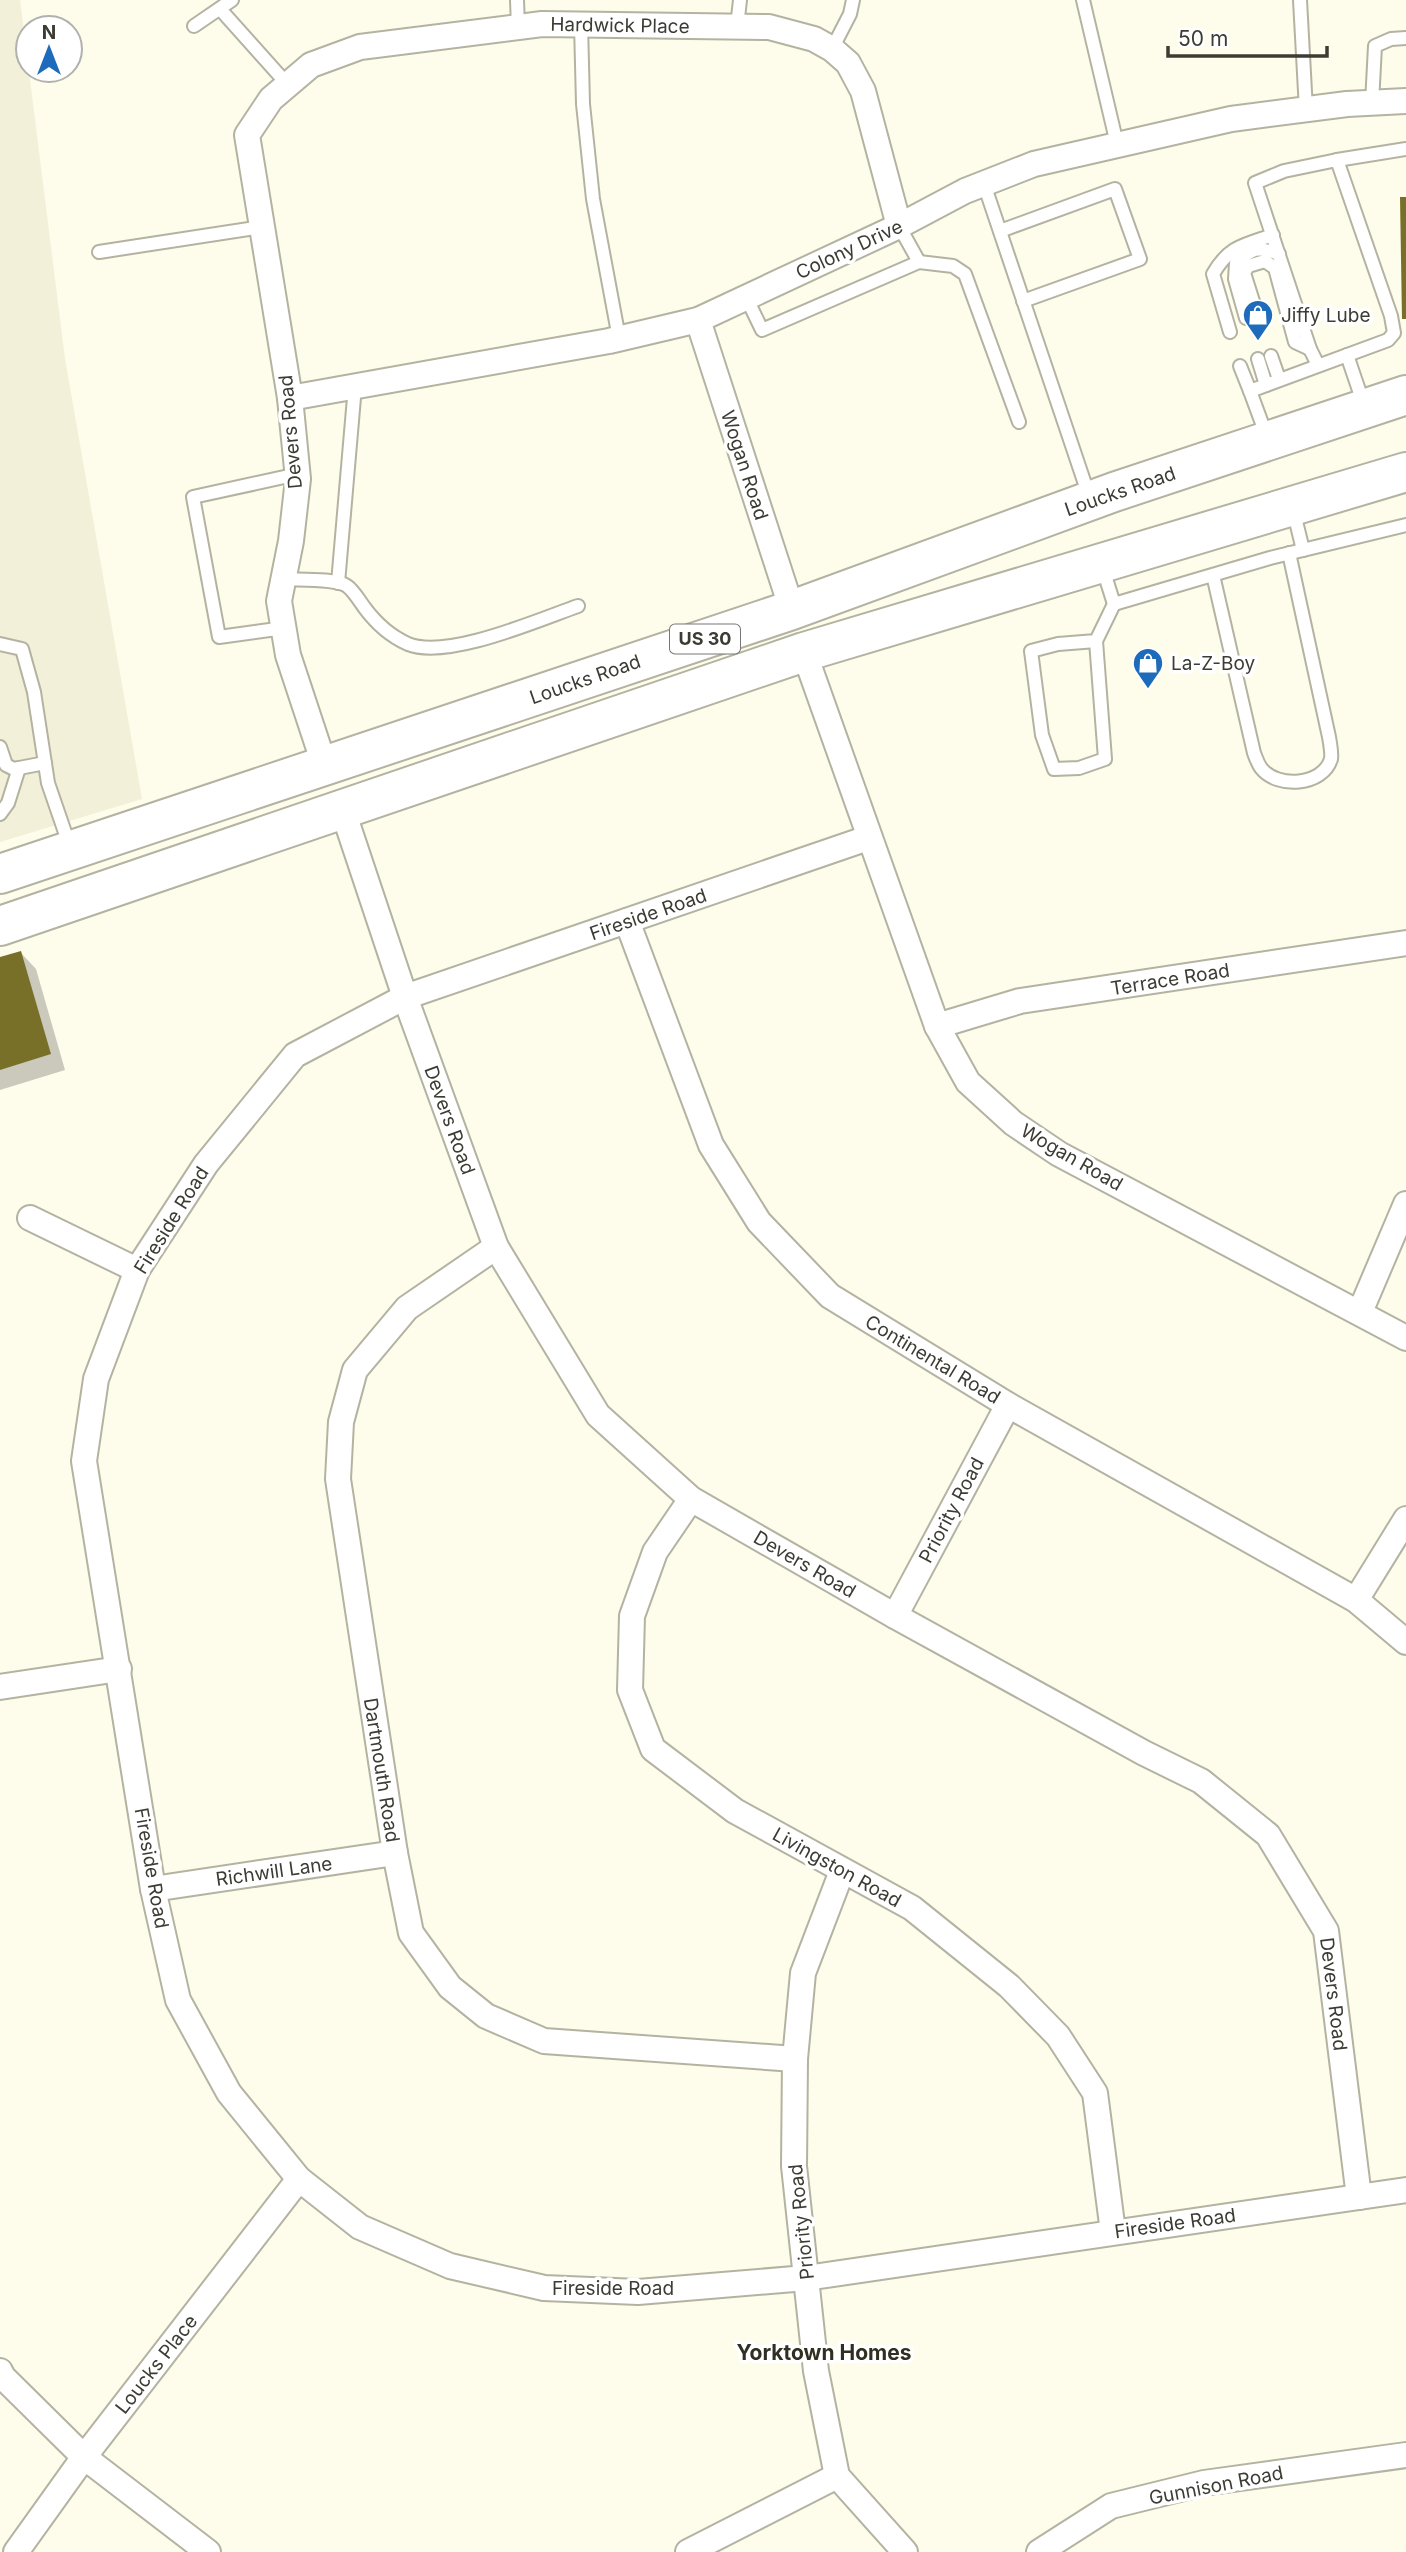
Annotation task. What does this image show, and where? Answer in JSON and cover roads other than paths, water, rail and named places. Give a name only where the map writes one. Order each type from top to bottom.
[{"type":"highway","name":"Loucks Road","points":[[0,874],[792,610],[1091,500],[1406,395]]},
{"type":"highway","name":"US 30","points":[[0,926],[804,652],[1406,472]]},
{"type":"street","name":"Hardwick Place","points":[[247,135],[271,99],[311,65],[360,47],[542,24],[769,27],[814,39],[832,49],[848,63],[863,91],[899,226]]},
{"type":"street","name":"Colony Drive","points":[[290,398],[619,338],[698,320],[899,226],[965,191],[1034,164],[1231,119],[1372,103],[1406,102]]},
{"type":"street","name":"Devers Road","points":[[247,135],[290,398],[298,474],[291,541],[279,601],[288,655],[325,766]]},
{"type":"street","name":"Wogan Road","points":[[698,320],[792,610]]},
{"type":"street","name":"Wogan Road","points":[[804,652],[937,1026],[968,1082],[1013,1123],[1059,1154],[1406,1338]]},
{"type":"street","name":"Devers Road","points":[[342,808],[405,997],[496,1247],[598,1415],[691,1499],[895,1616],[1144,1753],[1201,1781],[1268,1835],[1326,1931],[1359,2197]]},
{"type":"street","name":"Fireside Road","points":[[869,838],[405,997],[295,1055],[206,1164],[137,1270],[96,1379],[84,1461],[153,1889],[178,2000],[229,2093],[299,2179],[360,2227],[450,2266],[544,2288],[638,2292],[806,2278],[1406,2190]]},
{"type":"street","name":"Continental Road","points":[[627,921],[711,1145],[759,1222],[830,1296],[1008,1405],[1356,1600],[1406,1642]]},
{"type":"street","name":"Terrace Road","points":[[937,1026],[1020,1001],[1406,943]]},
{"type":"street","points":[[1360,1312],[1406,1204]]},
{"type":"street","points":[[30,1218],[137,1270]]},
{"type":"street","name":"Dartmouth Road","points":[[496,1247],[407,1308],[355,1370],[341,1422],[338,1479],[395,1853],[411,1933],[450,1987],[486,2016],[544,2041],[795,2059]]},
{"type":"street","name":"Priority Road","points":[[895,1616],[1008,1405]]},
{"type":"street","name":"Livingston Road","points":[[691,1499],[655,1552],[632,1616],[630,1690],[653,1749],[735,1811],[912,1908],[1009,1986],[1058,2036],[1095,2092],[1113,2231]]},
{"type":"street","points":[[1356,1600],[1406,1519]]},
{"type":"street","points":[[0,1688],[119,1668]]},
{"type":"street","name":"Richwill Lane","points":[[153,1889],[395,1853]]},
{"type":"street","name":"Priority Road","points":[[837,2476],[816,2371],[794,2166],[795,2059],[803,1973],[842,1871]]},
{"type":"street","name":"Loucks Place","points":[[16,2552],[85,2457],[299,2179]]},
{"type":"street","points":[[0,2371],[85,2457],[208,2552]]},
{"type":"street","name":"Gunnison Road","points":[[1039,2552],[1111,2506],[1204,2483],[1406,2455]]},
{"type":"street","points":[[688,2552],[837,2476],[905,2552]]},
{"type":"lane","points":[[194,26],[232,0]]},
{"type":"lane","points":[[517,0],[518,27]]},
{"type":"lane","points":[[737,27],[740,0]]},
{"type":"lane","points":[[832,49],[845,26],[853,0]]},
{"type":"lane","points":[[1083,0],[1117,144]]},
{"type":"lane","points":[[1300,0],[1307,110]]},
{"type":"lane","points":[[220,9],[288,85]]},
{"type":"lane","points":[[581,24],[583,104],[593,199],[619,338]]},
{"type":"lane","points":[[1372,103],[1375,46],[1391,39],[1406,38]]},
{"type":"lane","points":[[1318,365],[1310,349],[1255,183],[1284,171],[1406,149]]},
{"type":"lane","points":[[1250,391],[1388,340],[1394,333],[1391,316],[1337,160]]},
{"type":"lane","points":[[984,184],[1091,500]]},
{"type":"lane","points":[[1000,231],[1115,189],[1140,258],[1023,300]]},
{"type":"lane","points":[[899,226],[919,262]]},
{"type":"lane","points":[[99,252],[262,227]]},
{"type":"lane","points":[[1230,332],[1213,274],[1222,258],[1232,249],[1273,235]]},
{"type":"lane","points":[[1279,254],[1262,248],[1249,251],[1236,264],[1235,279],[1251,316],[1244,273],[1248,266],[1265,261],[1275,268],[1295,342],[1310,349]]},
{"type":"lane","points":[[746,297],[762,330],[919,262],[953,266],[965,274],[1019,422]]},
{"type":"lane","points":[[1347,355],[1365,409]]},
{"type":"lane","points":[[1266,385],[1264,358],[1279,379]]},
{"type":"lane","points":[[1240,366],[1268,441]]},
{"type":"lane","points":[[338,583],[355,386]]},
{"type":"lane","points":[[284,628],[219,637],[193,497],[298,474]]},
{"type":"lane","points":[[1292,505],[1303,550]]},
{"type":"lane","points":[[1114,604],[1289,553],[1406,524]]},
{"type":"lane","points":[[1213,575],[1254,753],[1262,769],[1277,779],[1296,783],[1320,775],[1331,759],[1329,737],[1289,553]]},
{"type":"lane","points":[[1096,641],[1058,644],[1031,651],[1042,736],[1054,769],[1079,768],[1105,759],[1096,641],[1114,604],[1101,563]]},
{"type":"lane","points":[[284,579],[346,585],[371,617],[388,632],[410,645],[433,648],[466,644],[578,606]]},
{"type":"lane","points":[[0,644],[22,649],[34,692],[48,783],[71,850]]},
{"type":"lane","points":[[0,747],[6,765],[14,769],[45,763]]},
{"type":"lane","points":[[0,814],[8,803],[19,768]]},
{"type":"place","name":"Jiffy Lube","points":[[1258,342]]},
{"type":"place","name":"La-Z-Boy","points":[[1148,690]]},
{"type":"district","name":"Yorktown Homes","points":[[824,2353]]}]
